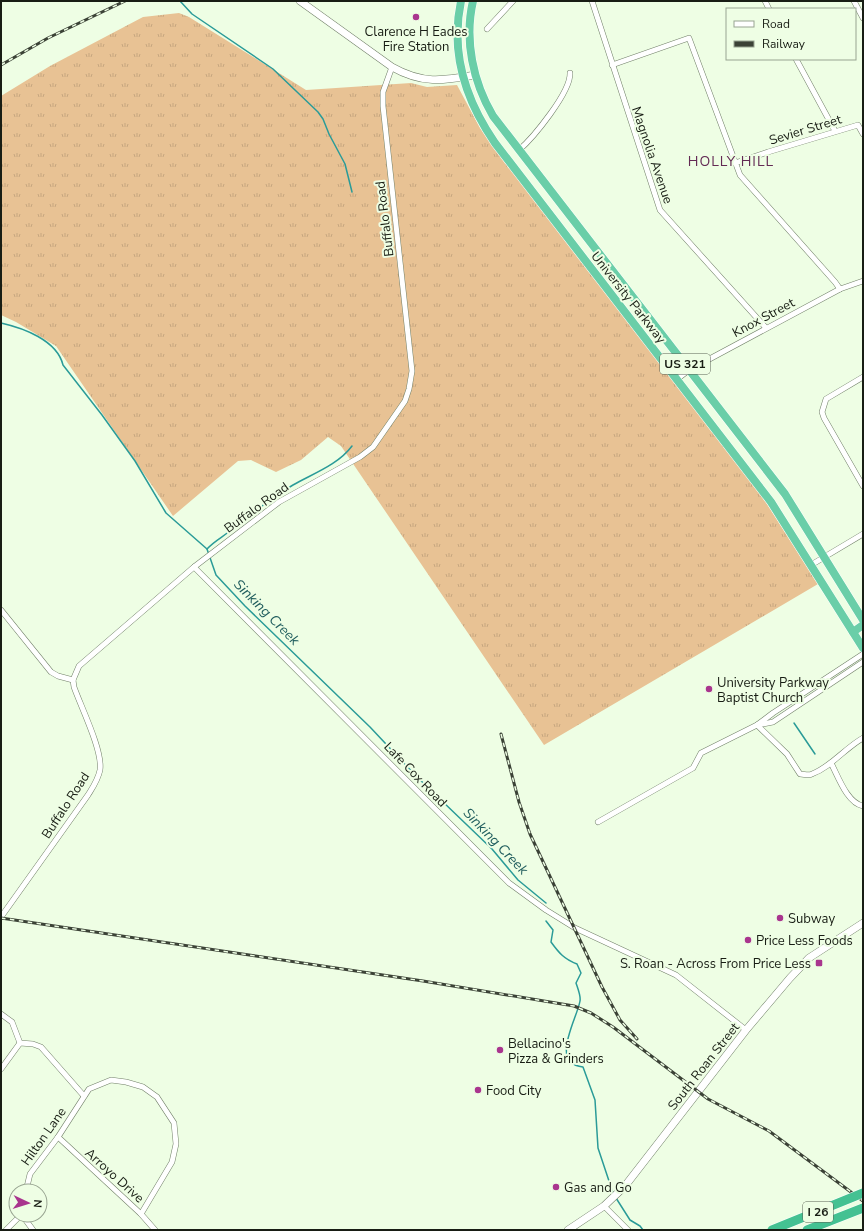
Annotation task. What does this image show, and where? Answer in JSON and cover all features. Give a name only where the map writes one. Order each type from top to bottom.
[{"type":"highway","name":"University Parkway","points":[[461,1],[457,32],[463,77],[472,104],[486,130],[771,502],[863,648]]},
{"type":"highway","name":"University Parkway","points":[[473,1],[470,35],[471,55],[475,75],[487,106],[519,150],[785,494],[863,620]]},
{"type":"highway","points":[[593,269],[605,260]]},
{"type":"highway","points":[[746,470],[759,460]]},
{"type":"highway","points":[[853,632],[863,625]]},
{"type":"highway","name":"I 26","points":[[772,1230],[863,1193]]},
{"type":"highway","name":"I 26","points":[[807,1230],[863,1208]]},
{"type":"main road","points":[[300,1],[392,67],[408,75],[422,79],[441,81],[475,75]]},
{"type":"main road","name":"South Roan Street","points":[[568,1230],[607,1204],[625,1186],[746,1030],[809,958],[863,923]]},
{"type":"street","points":[[487,29],[513,1]]},
{"type":"street","name":"Magnolia Avenue","points":[[592,1],[660,210],[766,328]]},
{"type":"street","points":[[854,1],[863,18]]},
{"type":"street","points":[[612,65],[689,38],[740,175],[836,282],[840,289]]},
{"type":"street","points":[[797,60],[835,131]]},
{"type":"street","name":"Buffalo Road","points":[[1,917],[88,795],[98,776],[100,766],[98,754],[74,687],[73,680],[79,666],[194,567],[279,502],[360,457],[372,447],[382,435],[405,401],[412,371],[382,92],[392,67]]},
{"type":"street","points":[[519,150],[532,138],[560,98],[570,82],[570,74]]},
{"type":"street","name":"Sevier Street","points":[[736,163],[858,125],[863,134]]},
{"type":"street","name":"Knox Street","points":[[677,379],[689,370],[840,289],[863,281]]},
{"type":"street","points":[[863,377],[826,400],[822,412],[863,486]]},
{"type":"street","points":[[811,565],[863,534]]},
{"type":"street","name":"Lafe Cox Road","points":[[194,567],[509,883],[546,910],[575,928],[676,975],[746,1030]]},
{"type":"street","points":[[1,610],[52,672],[58,676],[73,680]]},
{"type":"street","points":[[598,822],[693,768],[701,753],[757,725],[863,654]]},
{"type":"street","points":[[757,725],[772,722],[863,662]]},
{"type":"street","points":[[757,725],[787,754],[800,774],[811,775],[831,763],[850,746],[863,738]]},
{"type":"street","points":[[831,763],[849,796],[858,805],[863,806]]},
{"type":"street","points":[[1,1014],[12,1022],[20,1043]]},
{"type":"street","points":[[1,1069],[20,1043]]},
{"type":"street","points":[[20,1043],[33,1044],[41,1047],[84,1096],[89,1089],[111,1080],[143,1087],[157,1096],[174,1123],[176,1144],[172,1162],[141,1214]]},
{"type":"street","name":"Hilton Lane","points":[[28,1183],[30,1174],[58,1137],[84,1096]]},
{"type":"street","name":"Arroyo Drive","points":[[58,1137],[141,1214],[155,1230]]},
{"type":"street","points":[[607,1204],[628,1230]]},
{"type":"street","points":[[6,1230],[13,1223]]},
{"type":"green space","points":[[179,13],[189,17],[306,90],[411,83],[427,87],[457,85],[480,128],[760,493],[818,584],[544,745],[341,446],[328,437],[301,460],[276,472],[251,460],[238,461],[173,516],[56,346],[16,322],[1,315],[1,96],[50,66],[143,17]]},
{"type":"waterway","points":[[180,1],[192,14],[273,69],[318,112],[323,119],[345,164],[352,192]]},
{"type":"waterway","name":"Sinking Creek","points":[[1,323],[19,328],[38,336],[54,349],[60,356],[63,365],[135,461],[166,513],[207,549],[216,575],[245,606],[370,727],[416,776],[492,849],[518,880],[546,903]]},
{"type":"waterway","points":[[207,549],[269,501],[293,485],[340,459],[352,446]]},
{"type":"waterway","points":[[794,723],[815,754]]},
{"type":"waterway","name":"Sinking Creek","points":[[546,921],[553,930],[551,942],[562,955],[577,964],[581,973],[576,983],[580,995],[580,1001],[566,1050],[568,1058],[573,1064],[583,1067],[595,1100],[598,1148],[613,1193]]},
{"type":"waterway","name":"Sinking Creek","points":[[616,1198],[630,1220],[640,1226],[643,1230]]},
{"type":"railway","points":[[1,65],[48,38],[125,1]]},
{"type":"railway","points":[[501,734],[519,802],[530,834],[602,987],[620,1020],[637,1039]]},
{"type":"railway","points":[[1,918],[423,981],[574,1006],[591,1013],[613,1027],[708,1099],[769,1131],[863,1201]]},
{"type":"place","name":"Clarence H Eades Fire Station","points":[[416,17]]},
{"type":"place","name":"University Parkway Baptist Church","points":[[709,689]]},
{"type":"place","name":"Subway","points":[[780,918]]},
{"type":"place","name":"Price Less Foods","points":[[748,940]]},
{"type":"place","name":"S. Roan - Across From Price Less","points":[[819,963]]},
{"type":"place","name":"Bellacino's Pizza & Grinders","points":[[500,1050]]},
{"type":"place","name":"Food City","points":[[478,1090]]},
{"type":"place","name":"Gas and Go","points":[[556,1187]]},
{"type":"district","name":"HOLLY HILL","points":[[731,161]]}]
